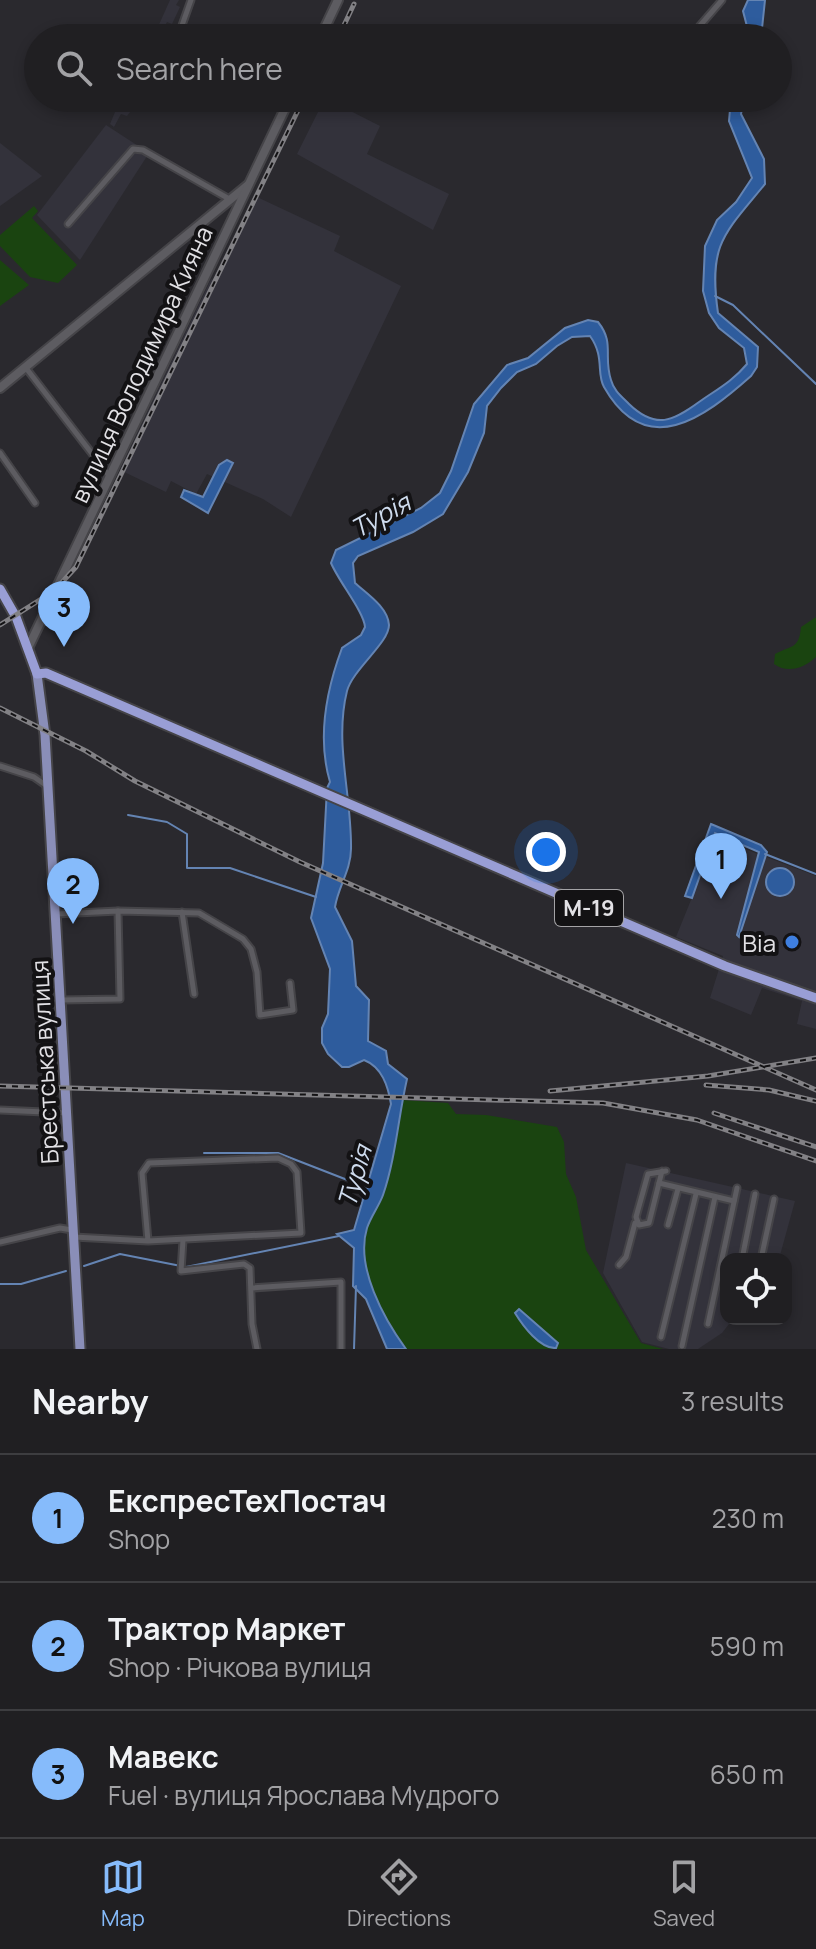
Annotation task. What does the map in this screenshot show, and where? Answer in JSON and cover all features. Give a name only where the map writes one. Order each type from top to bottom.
[{"type":"highway","name":"Брестська вулиця","points":[[0,589],[37,674]]},
{"type":"highway","name":"М-19","points":[[37,674],[46,673],[725,966],[816,998]]},
{"type":"main road","points":[[327,24],[338,0]]},
{"type":"main road","name":"вулиця Володимира Кияна","points":[[28,648],[283,112]]},
{"type":"main road","points":[[0,388],[213,216],[251,181]]},
{"type":"main road","points":[[213,216],[229,227]]},
{"type":"main road","name":"Брестська вулиця","points":[[37,674],[42,697],[48,787],[80,1349]]},
{"type":"street","points":[[182,24],[191,0]]},
{"type":"street","points":[[701,24],[722,0]]},
{"type":"street","points":[[68,224],[101,181],[133,149],[143,150],[231,200]]},
{"type":"street","points":[[26,368],[110,477]]},
{"type":"street","points":[[0,453],[35,503]]},
{"type":"street","points":[[0,766],[34,777],[48,787]]},
{"type":"street","points":[[56,914],[118,911],[199,913],[248,946],[256,965],[260,1015],[293,1010],[290,983]]},
{"type":"street","points":[[61,1000],[120,999],[118,911]]},
{"type":"street","points":[[182,912],[194,994]]},
{"type":"street","points":[[0,1110],[67,1113]]},
{"type":"street","points":[[0,1242],[60,1228],[73,1234],[148,1241],[301,1233],[297,1172],[291,1164],[278,1158],[149,1163],[142,1173],[148,1241]]},
{"type":"street","points":[[619,1265],[626,1257],[645,1179],[652,1172],[664,1171],[649,1223],[645,1226],[635,1222]]},
{"type":"street","points":[[659,1183],[734,1201]]},
{"type":"street","points":[[708,1324],[737,1188]]},
{"type":"street","points":[[668,1225],[678,1189]]},
{"type":"street","points":[[661,1337],[696,1194]]},
{"type":"street","points":[[743,1253],[755,1194]]},
{"type":"street","points":[[682,1346],[715,1197]]},
{"type":"street","points":[[762,1253],[774,1199]]},
{"type":"street","points":[[183,1240],[181,1270],[194,1272],[244,1264],[251,1272],[252,1324],[257,1349]]},
{"type":"street","points":[[252,1288],[341,1282],[341,1349]]},
{"type":"shaded area","points":[[170,0],[179,0],[176,5],[180,7],[172,24],[159,24]]},
{"type":"shaded area","points":[[115,112],[130,112],[127,116],[121,114],[114,127],[110,124]]},
{"type":"shaded area","points":[[318,112],[352,112],[380,126],[367,154],[449,194],[433,230],[297,154]]},
{"type":"shaded area","points":[[106,125],[149,153],[80,260],[37,215]]},
{"type":"shaded area","points":[[0,143],[42,176],[0,206]]},
{"type":"shaded area","points":[[257,197],[340,236],[334,251],[401,286],[291,517],[263,499],[207,474],[196,494],[171,481],[166,492],[120,470],[211,279],[216,281]]},
{"type":"shaded area","points":[[716,838],[816,876],[816,1029],[797,1024],[802,1001],[762,988],[751,1015],[710,998],[723,956],[676,937]]},
{"type":"shaded area","points":[[626,1163],[795,1201],[781,1253],[720,1253],[720,1325],[728,1325],[698,1349],[669,1349],[642,1342],[603,1273]]},
{"type":"green space","points":[[34,206],[38,211],[32,218],[77,265],[58,283],[30,277],[0,246],[0,235]]},
{"type":"green space","points":[[0,260],[29,285],[0,306]]},
{"type":"green space","points":[[816,617],[816,657],[796,668],[785,669],[774,664],[775,654],[794,645],[801,627]]},
{"type":"green space","points":[[402,1100],[448,1103],[456,1114],[486,1115],[557,1127],[564,1142],[566,1174],[576,1197],[586,1250],[641,1343],[663,1349],[406,1349],[374,1292],[368,1276],[364,1244],[366,1229],[384,1190]]},
{"type":"water","points":[[748,0],[765,0],[762,24],[746,24],[743,11]]},
{"type":"water","points":[[730,112],[741,112],[764,159],[765,184],[722,241],[715,271],[718,313],[758,347],[757,367],[751,376],[695,417],[676,425],[657,427],[638,422],[620,409],[604,387],[597,351],[590,336],[572,337],[536,364],[517,372],[487,406],[484,433],[468,472],[443,514],[413,532],[358,556],[353,563],[355,583],[381,606],[389,625],[383,640],[351,683],[343,711],[351,849],[335,907],[352,941],[356,986],[369,1000],[368,1041],[386,1051],[388,1064],[407,1079],[387,1181],[367,1228],[364,1243],[368,1276],[374,1292],[406,1349],[387,1349],[366,1299],[353,1286],[354,1248],[337,1234],[354,1230],[391,1104],[386,1084],[375,1067],[364,1060],[342,1067],[328,1054],[322,1043],[322,1028],[328,1014],[330,969],[311,918],[323,863],[327,788],[330,782],[324,749],[328,698],[342,648],[361,635],[365,627],[331,563],[336,550],[421,508],[440,493],[451,471],[474,404],[507,365],[528,358],[565,328],[588,320],[598,322],[606,337],[609,371],[614,387],[639,412],[656,420],[681,414],[730,380],[747,364],[744,348],[719,328],[709,313],[703,291],[705,246],[717,220],[736,202],[752,178],[729,121]]},
{"type":"water","points":[[227,460],[233,463],[208,513],[181,497],[184,490],[203,497],[219,465]]},
{"type":"water","points":[[711,824],[761,845],[767,852],[739,937],[737,935],[759,852],[715,833],[692,898],[685,896]]},
{"type":"water","points":[[780,868],[790,872],[794,882],[790,892],[780,896],[770,892],[766,882],[770,872]]},
{"type":"water","points":[[519,1309],[558,1343],[556,1348],[544,1345],[532,1336],[515,1313]]},
{"type":"waterway","points":[[715,296],[733,305],[816,384]]},
{"type":"waterway","points":[[128,815],[167,822],[187,834],[187,868],[230,868],[316,897]]},
{"type":"waterway","points":[[765,854],[816,874]]},
{"type":"waterway","name":"Турія","points":[[204,1153],[278,1153],[368,1188]]},
{"type":"waterway","points":[[84,1266],[120,1254],[186,1267],[339,1236]]},
{"type":"waterway","points":[[0,1284],[21,1284],[66,1271]]},
{"type":"waterway","points":[[354,1349],[356,1286]]},
{"type":"railway","points":[[345,24],[354,4]]},
{"type":"railway","points":[[0,625],[54,591],[76,567],[297,112]]},
{"type":"railway","points":[[0,708],[86,751],[135,781],[300,862],[816,1090]]},
{"type":"railway","points":[[550,1091],[708,1076],[816,1058]]},
{"type":"railway","points":[[706,1085],[769,1090],[816,1101]]},
{"type":"railway","points":[[0,1086],[603,1103],[697,1120],[816,1161]]},
{"type":"railway","points":[[714,1113],[816,1147]]},
{"type":"place","name":"Мавекс","points":[[64,647]]},
{"type":"place","name":"ЕкспресТехПостач","points":[[721,899]]},
{"type":"place","name":"Трактор Маркет","points":[[73,924]]},
{"type":"place","name":"Віа","points":[[792,942]]}]
